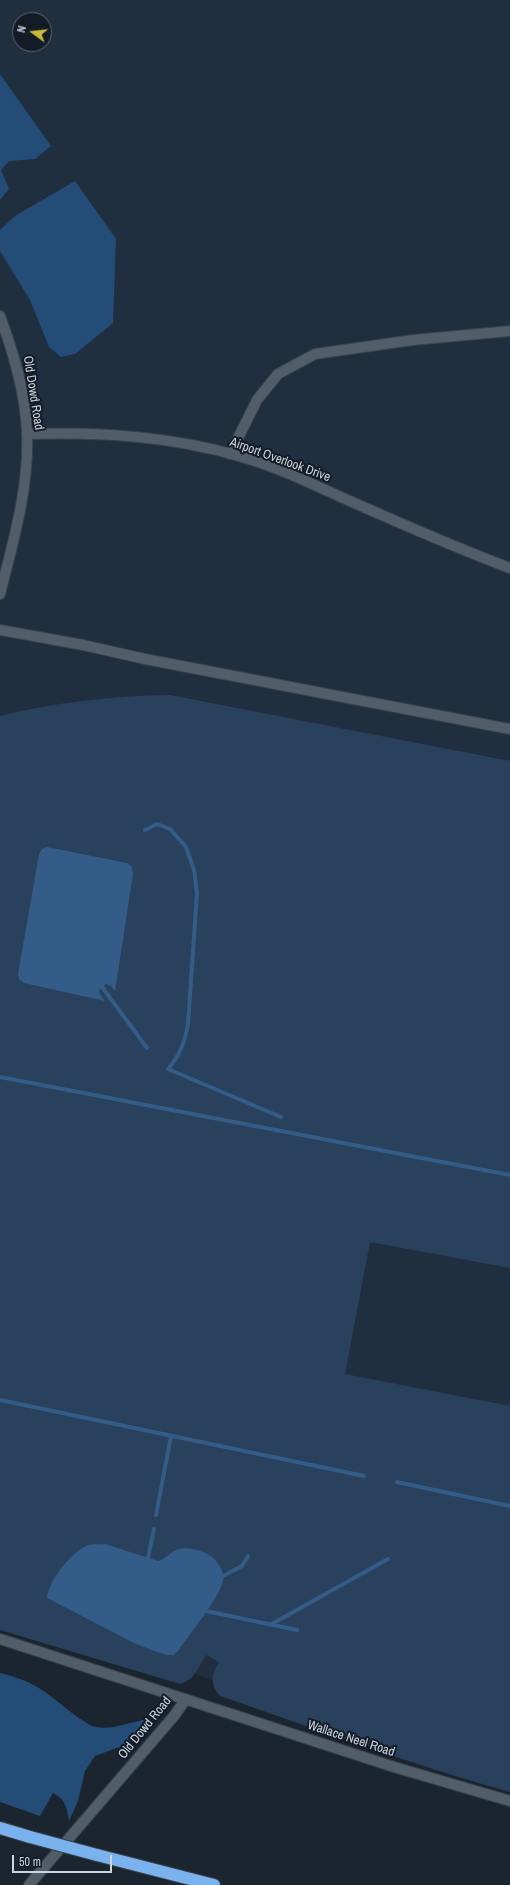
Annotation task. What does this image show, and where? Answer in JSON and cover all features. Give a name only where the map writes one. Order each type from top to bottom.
[{"type":"highway","points":[[0,1828],[214,1885]]},
{"type":"street","name":"Old Dowd Road","points":[[0,316],[15,357],[24,405],[27,434],[27,455],[21,505],[0,594]]},
{"type":"street","points":[[230,454],[257,400],[278,374],[315,354],[413,340],[510,331]]},
{"type":"street","name":"Airport Overlook Drive","points":[[27,434],[82,433],[134,436],[182,442],[230,454],[292,475],[464,551],[510,568]]},
{"type":"street","points":[[0,630],[510,729]]},
{"type":"street","name":"Old Dowd Road","points":[[0,1639],[186,1699],[174,1716],[29,1885]]},
{"type":"street","name":"Wallace Neel Road","points":[[186,1699],[394,1767],[510,1801]]},
{"type":"shaded area","points":[[0,0],[510,0],[510,1781],[429,1758],[0,1604]]},
{"type":"shaded area","points":[[0,74],[51,146],[35,159],[9,161],[1,170],[9,189],[0,200]]},
{"type":"shaded area","points":[[75,181],[116,239],[113,323],[75,354],[61,357],[49,347],[30,300],[0,251],[0,230],[15,216]]},
{"type":"shaded area","points":[[170,695],[510,761],[510,1268],[370,1242],[345,1374],[510,1406],[510,1792],[401,1758],[220,1696],[213,1684],[214,1671],[219,1662],[206,1655],[193,1676],[180,1684],[0,1630],[0,716],[63,703],[127,697]]},
{"type":"shaded area","points":[[47,847],[127,863],[132,867],[133,874],[115,991],[111,986],[106,984],[99,990],[105,1001],[24,983],[19,979],[18,974],[39,854],[42,849]]},
{"type":"shaded area","points":[[105,1544],[158,1561],[174,1551],[188,1548],[203,1552],[212,1557],[219,1564],[223,1574],[221,1588],[203,1616],[174,1655],[167,1655],[134,1643],[47,1598],[56,1576],[73,1555],[88,1545]]},
{"type":"shaded area","points":[[0,1673],[18,1678],[40,1688],[85,1722],[96,1727],[115,1727],[148,1719],[147,1727],[137,1738],[125,1745],[95,1756],[85,1771],[78,1801],[69,1821],[63,1801],[53,1793],[40,1816],[0,1802]]},
{"type":"waterway","points":[[145,830],[157,824],[170,829],[186,847],[194,870],[197,893],[188,1024],[181,1048],[176,1059],[168,1069],[281,1117]]},
{"type":"waterway","points":[[102,987],[147,1048]]},
{"type":"waterway","points":[[0,1077],[510,1175]]},
{"type":"waterway","points":[[0,1400],[364,1476]]},
{"type":"waterway","points":[[156,1515],[171,1436]]},
{"type":"waterway","points":[[397,1482],[510,1506]]},
{"type":"waterway","points":[[148,1558],[154,1529]]},
{"type":"waterway","points":[[223,1576],[242,1566],[248,1556]]},
{"type":"waterway","points":[[270,1625],[388,1559]]},
{"type":"waterway","points":[[206,1611],[297,1630]]}]
